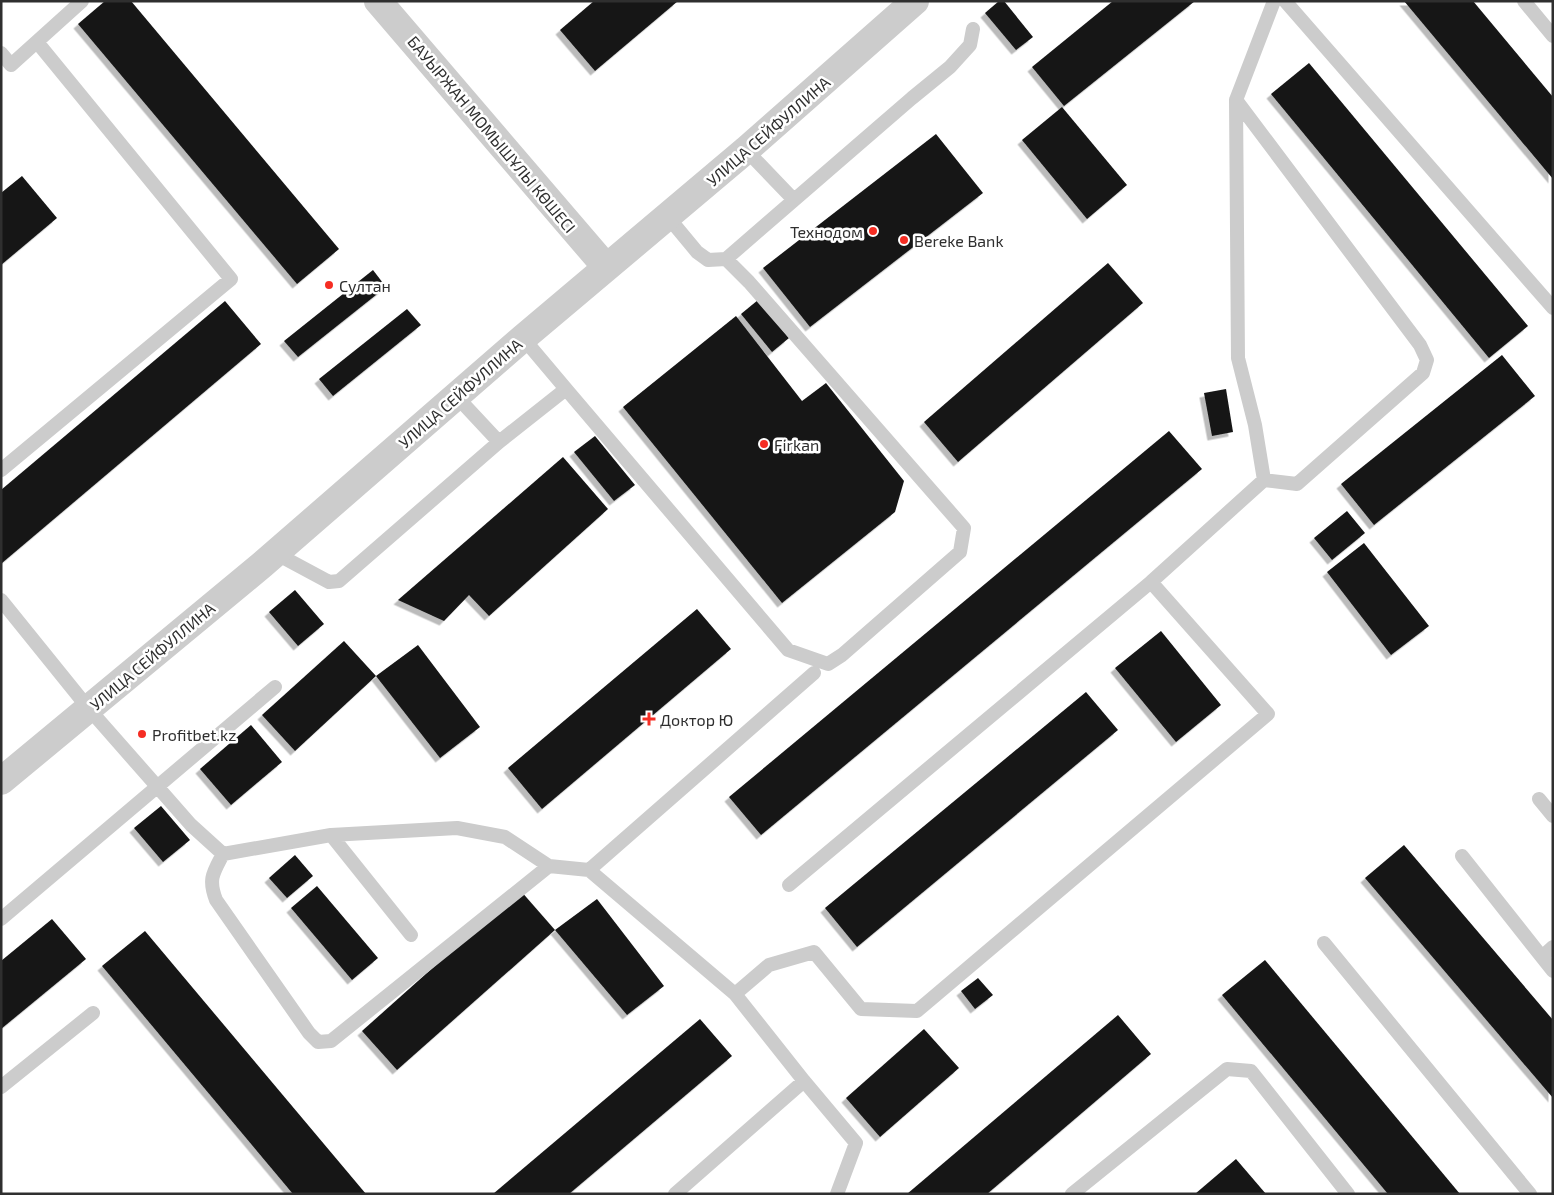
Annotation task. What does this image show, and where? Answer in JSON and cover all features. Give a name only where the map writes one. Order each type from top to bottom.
[{"type":"street","name":"БАУЫРЖАН МОМЫШҰЛЫ КӨШЕСІ","points":[[378,1],[606,267]]},
{"type":"street","name":"УЛИЦА СЕЙФУЛЛИНА","points":[[1,781],[275,553],[523,338],[746,150],[915,1]]},
{"type":"lane","points":[[1,54],[11,65],[82,1]]},
{"type":"lane","points":[[1264,480],[1255,425],[1238,358],[1236,100],[1274,1]]},
{"type":"lane","points":[[1285,1],[1553,308]]},
{"type":"lane","points":[[1524,1],[1553,36]]},
{"type":"lane","points":[[668,217],[697,252],[708,260],[726,259],[950,67],[970,45],[973,29]]},
{"type":"lane","points":[[1,470],[231,279],[36,42]]},
{"type":"lane","points":[[789,886],[1152,582],[1264,480],[1297,484],[1423,373],[1426,360],[1420,345],[1236,100]]},
{"type":"lane","points":[[746,150],[794,200]]},
{"type":"lane","points":[[523,338],[788,650],[828,664],[842,655],[960,552],[964,528],[749,282],[726,259]]},
{"type":"lane","points":[[275,553],[329,582],[339,581],[499,442],[566,389]]},
{"type":"lane","points":[[457,397],[499,442]]},
{"type":"lane","points":[[735,994],[769,965],[814,952],[861,1009],[917,1011],[1268,714],[1152,582]]},
{"type":"lane","points":[[1,600],[89,709],[158,788],[192,825],[223,854]]},
{"type":"lane","points":[[589,870],[814,673]]},
{"type":"lane","points":[[1,919],[275,687]]},
{"type":"lane","points":[[1539,799],[1553,816]]},
{"type":"lane","points":[[223,854],[331,835],[457,828],[505,837],[549,866],[589,870],[735,994],[856,1143],[837,1194]]},
{"type":"lane","points":[[331,835],[411,935]]},
{"type":"lane","points":[[223,854],[212,875],[211,886],[216,900],[308,1033],[318,1042],[331,1041],[549,866]]},
{"type":"lane","points":[[1462,856],[1553,971]]},
{"type":"lane","points":[[1324,943],[1530,1194]]},
{"type":"lane","points":[[1542,956],[1553,947]]},
{"type":"lane","points":[[1,1087],[93,1013]]},
{"type":"lane","points":[[1072,1194],[1227,1069],[1251,1071],[1348,1194]]},
{"type":"lane","points":[[675,1194],[804,1081]]},
{"type":"building","points":[[105,1],[131,1],[339,249],[297,284],[78,24]]},
{"type":"building","points":[[594,1],[678,1],[595,71],[560,30]]},
{"type":"building","points":[[999,1],[1004,1],[1033,37],[1016,50],[985,13]]},
{"type":"building","points":[[1113,1],[1195,1],[1064,106],[1032,67]]},
{"type":"building","points":[[1404,1],[1473,1],[1553,97],[1553,179]]},
{"type":"building","points":[[1309,63],[1528,326],[1489,358],[1271,94]]},
{"type":"building","points":[[1062,107],[1127,185],[1087,219],[1022,140]]},
{"type":"building","name":"Технодом","points":[[936,134],[983,193],[810,327],[763,268]]},
{"type":"building","points":[[22,176],[57,218],[1,265],[1,193]]},
{"type":"building","points":[[1108,263],[1143,303],[958,462],[924,422]]},
{"type":"building","points":[[373,270],[386,287],[298,357],[284,341]]},
{"type":"building","points":[[758,300],[789,338],[772,352],[741,314]]},
{"type":"building","points":[[225,301],[261,344],[2,563],[1,490]]},
{"type":"building","points":[[407,309],[421,325],[333,396],[319,379]]},
{"type":"building","name":"Firkan","points":[[736,316],[802,401],[826,383],[904,481],[895,512],[782,603],[623,407]]},
{"type":"building","points":[[1502,355],[1535,396],[1374,525],[1341,484]]},
{"type":"building","points":[[1226,389],[1233,432],[1212,436],[1204,393]]},
{"type":"building","points":[[1169,431],[1202,469],[761,835],[729,797]]},
{"type":"building","points":[[595,436],[635,485],[614,501],[574,452]]},
{"type":"building","points":[[563,457],[608,509],[489,616],[469,595],[444,621],[398,600]]},
{"type":"building","points":[[1347,511],[1365,533],[1332,560],[1314,538]]},
{"type":"building","points":[[1364,543],[1429,626],[1391,655],[1327,572]]},
{"type":"building","points":[[295,590],[324,624],[298,646],[269,612]]},
{"type":"building","points":[[697,609],[731,649],[542,809],[508,768]]},
{"type":"building","points":[[1161,631],[1221,705],[1176,742],[1115,668]]},
{"type":"building","points":[[344,641],[376,676],[295,751],[262,715]]},
{"type":"building","points":[[418,645],[480,727],[440,758],[376,676]]},
{"type":"building","points":[[1086,692],[1118,730],[857,947],[825,908]]},
{"type":"building","points":[[251,725],[282,762],[231,805],[200,769]]},
{"type":"building","points":[[161,806],[190,840],[163,862],[134,828]]},
{"type":"building","points":[[1404,845],[1553,1020],[1553,1098],[1365,878]]},
{"type":"building","points":[[295,855],[313,876],[287,898],[269,878]]},
{"type":"building","points":[[317,886],[378,958],[352,980],[291,908]]},
{"type":"building","points":[[520,890],[555,930],[397,1070],[362,1031]]},
{"type":"building","points":[[597,899],[664,986],[627,1015],[555,930]]},
{"type":"building","points":[[52,919],[86,959],[1,1029],[1,961]]},
{"type":"building","points":[[145,931],[366,1194],[293,1194],[102,966]]},
{"type":"building","points":[[1265,960],[1460,1194],[1388,1194],[1222,995]]},
{"type":"building","points":[[978,978],[993,995],[975,1009],[961,991]]},
{"type":"building","points":[[1118,1015],[1151,1054],[987,1194],[907,1194]]},
{"type":"building","points":[[700,1019],[732,1056],[569,1194],[493,1194]]},
{"type":"building","points":[[924,1029],[959,1068],[880,1137],[846,1098]]},
{"type":"building","points":[[1236,1159],[1266,1194],[1195,1194]]},
{"type":"place","name":"Технодом","points":[[873,231]]},
{"type":"place","name":"Bereke Bank","points":[[904,240]]},
{"type":"place","name":"Султан","points":[[329,285]]},
{"type":"place","name":"Firkan","points":[[764,444]]},
{"type":"place","name":"Доктор Ю","points":[[649,719]]},
{"type":"place","name":"Profitbet.kz","points":[[142,734]]}]
